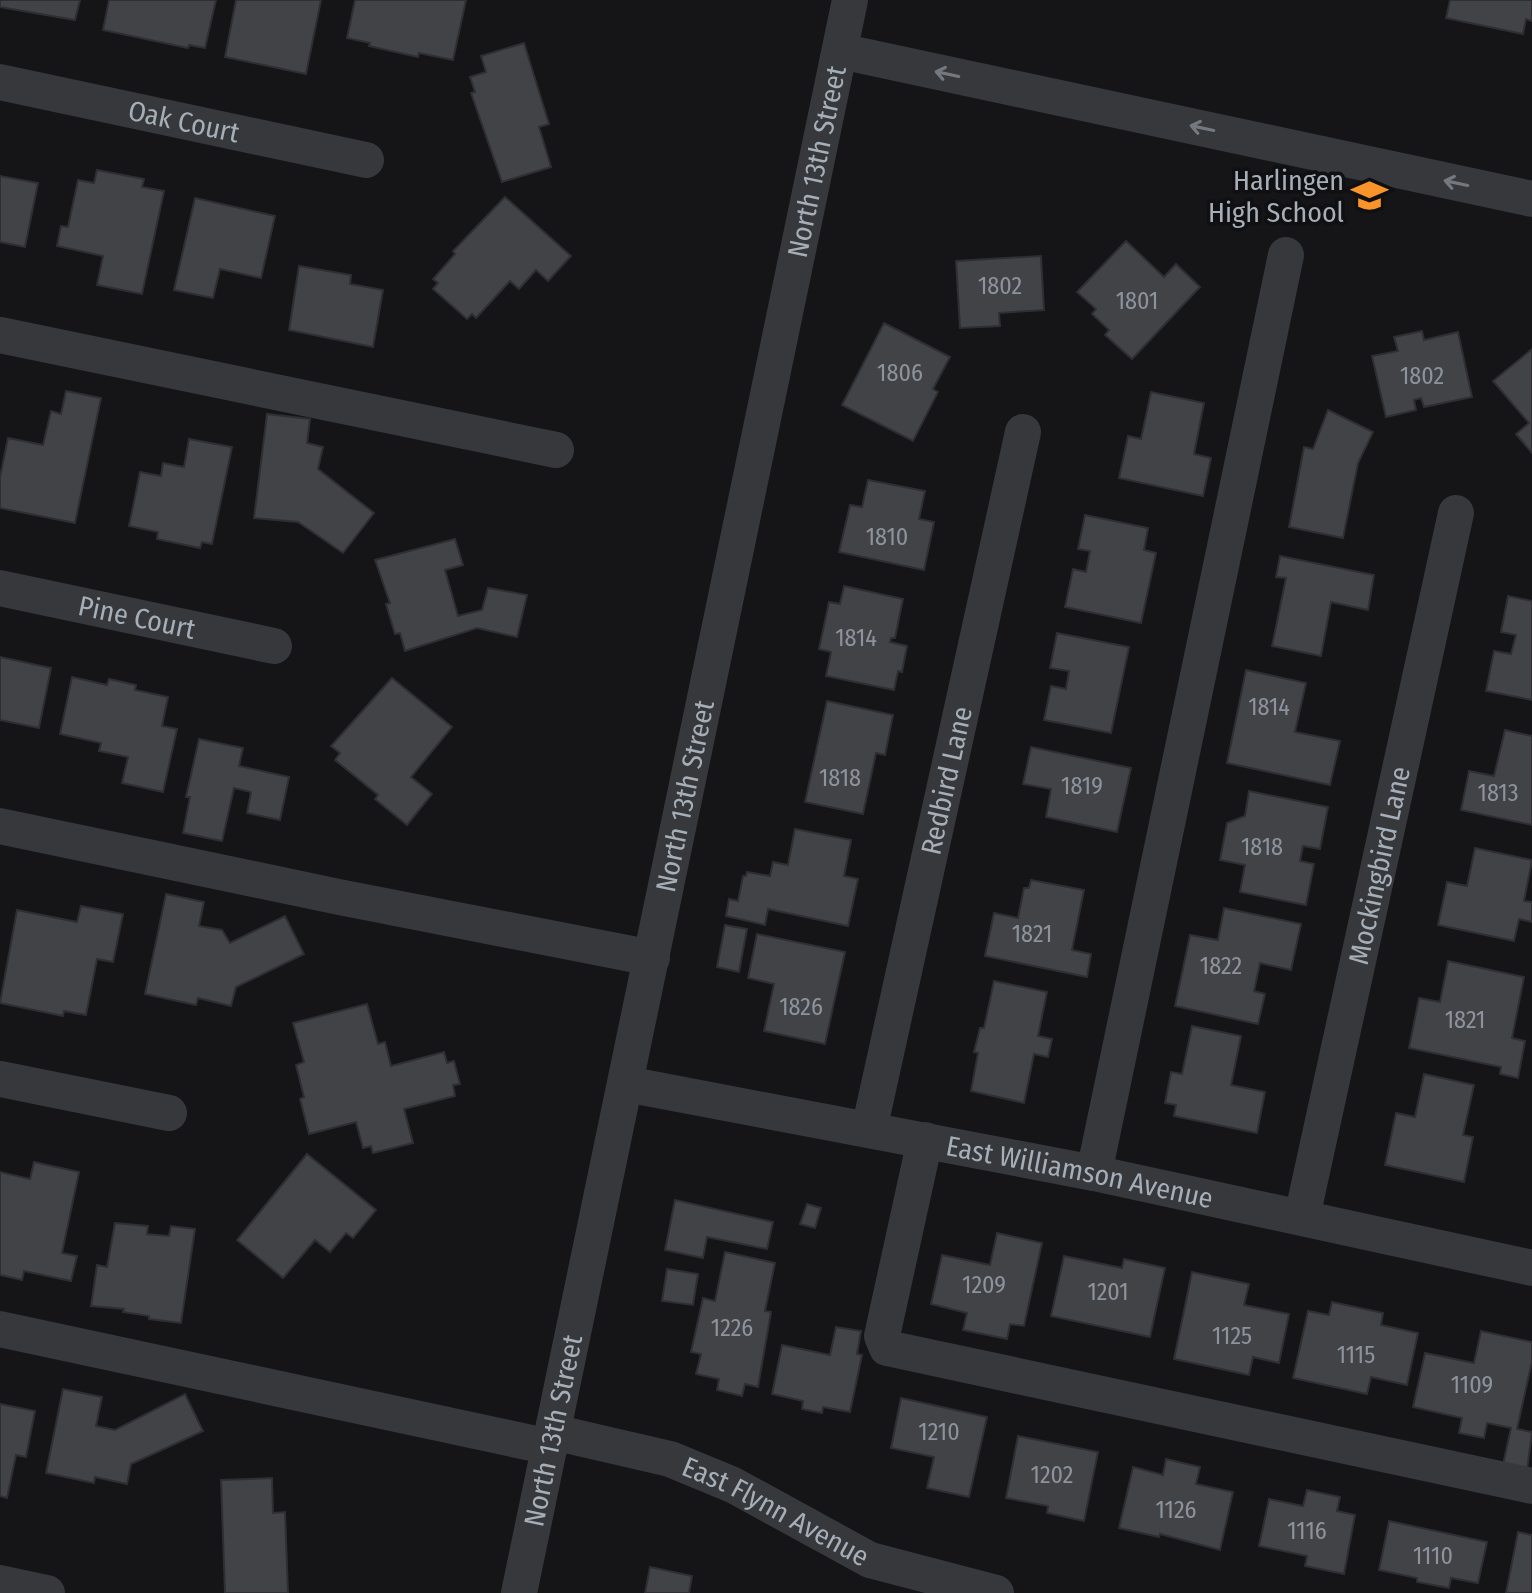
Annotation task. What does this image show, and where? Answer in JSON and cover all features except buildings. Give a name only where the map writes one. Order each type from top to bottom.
[{"type":"street","name":"North 13th Street","points":[[519,1593],[850,0]]},
{"type":"street","points":[[840,51],[1532,199]]},
{"type":"street","name":"Oak Court","points":[[0,82],[366,160]]},
{"type":"street","points":[[1094,1173],[1286,255]]},
{"type":"street","points":[[0,335],[556,450]]},
{"type":"street","name":"Redbird Lane","points":[[869,1130],[1023,432]]},
{"type":"street","name":"Mockingbird Lane","points":[[1302,1217],[1456,513]]},
{"type":"street","name":"Pine Court","points":[[0,588],[274,646]]},
{"type":"street","points":[[0,826],[652,958]]},
{"type":"street","points":[[0,1079],[169,1113]]},
{"type":"street","name":"East Williamson Avenue","points":[[626,1084],[1094,1173],[1532,1268]]},
{"type":"street","points":[[925,1140],[882,1336],[887,1348],[1532,1486]]},
{"type":"street","name":"East Flynn Avenue","points":[[0,1329],[551,1440],[670,1459],[733,1485],[870,1560],[996,1593]]},
{"type":"street","points":[[0,1583],[47,1593]]},
{"type":"place","name":"Harlingen High School","points":[[1370,196]]}]
